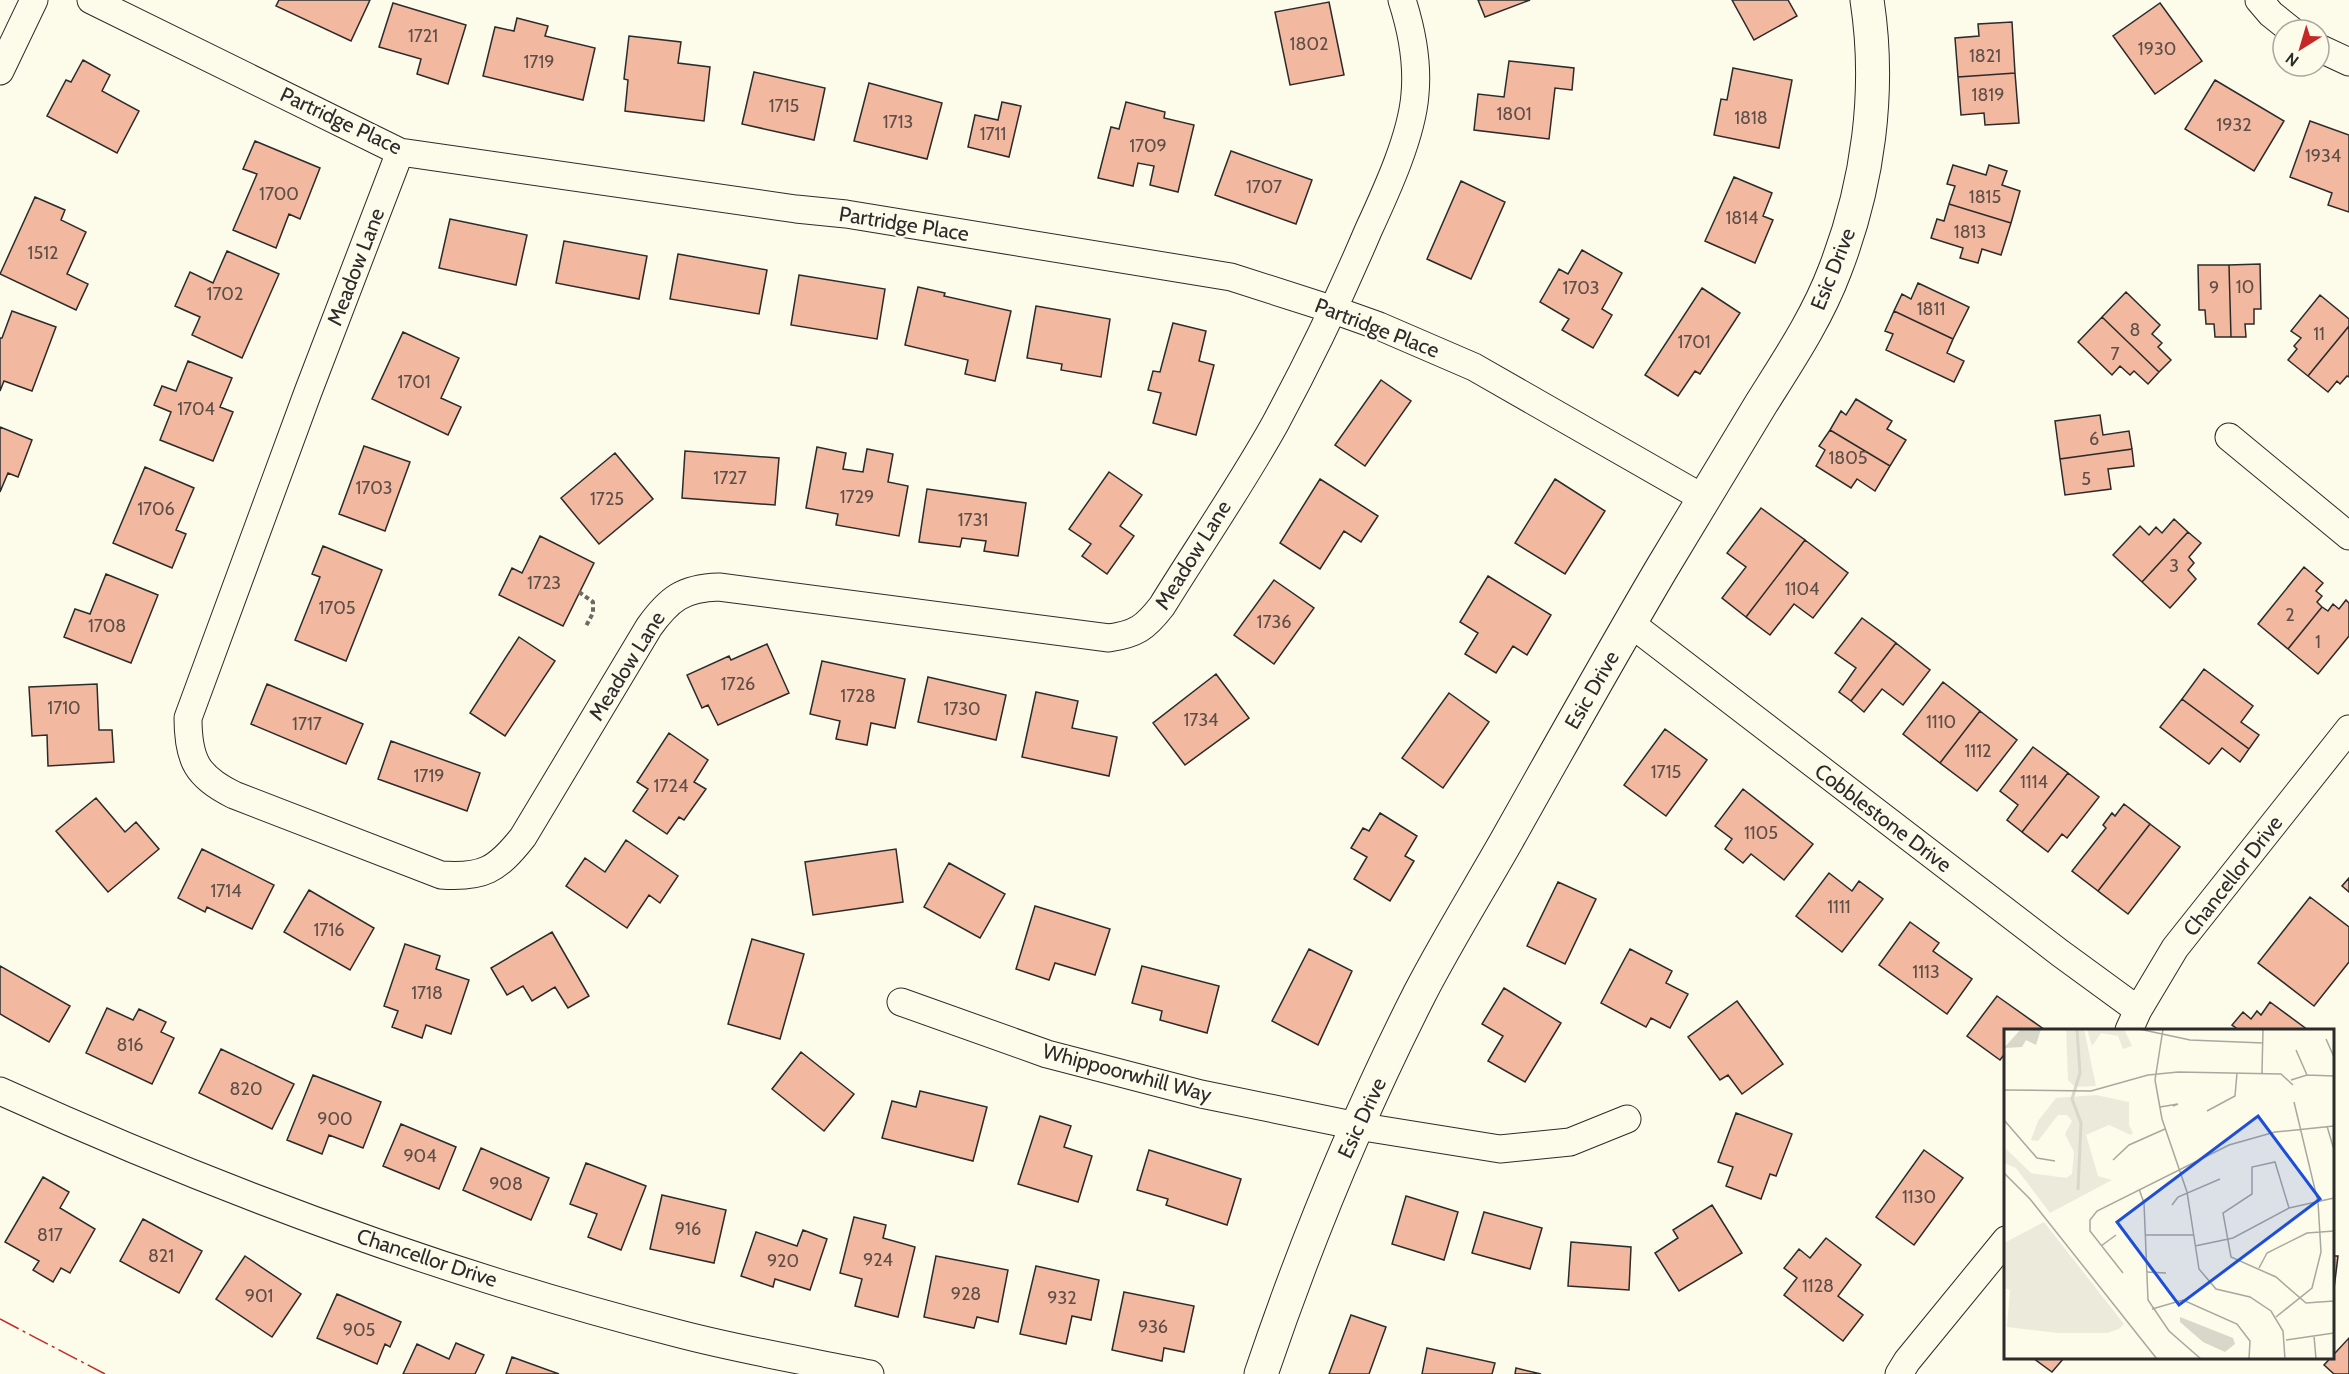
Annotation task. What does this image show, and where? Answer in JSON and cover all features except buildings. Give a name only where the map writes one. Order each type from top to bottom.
[{"type":"street","points":[[0,71],[33,0]]},
{"type":"street","name":"Partridge Place","points":[[91,0],[400,152],[846,214],[1231,277],[1334,309],[1474,367],[1703,498]]},
{"type":"street","name":"Meadow Lane","points":[[400,152],[308,392],[188,718],[188,743],[197,767],[215,786],[441,875],[464,877],[487,871],[507,858],[523,837],[649,627],[664,606],[684,593],[706,587],[719,587],[1109,638],[1129,635],[1148,624],[1162,606],[1274,426],[1334,309],[1377,212],[1408,130],[1415,95],[1416,60],[1410,26],[1402,0]]},
{"type":"street","name":"Esic Drive","points":[[1261,1374],[1281,1316],[1357,1126],[1421,993],[1630,623],[1703,498],[1809,327],[1834,273],[1854,217],[1866,158],[1872,99],[1870,20],[1867,0]]},
{"type":"street","points":[[2259,0],[2276,18]]},
{"type":"street","points":[[2331,54],[2349,62]]},
{"type":"street","points":[[2229,437],[2349,536]]},
{"type":"street","name":"Cobblestone Drive","points":[[1630,623],[2060,953],[2133,1020]]},
{"type":"street","name":"Chancellor Drive","points":[[2133,1020],[2175,948],[2349,729]]},
{"type":"street","name":"Whippoorwhill Way","points":[[901,1002],[1047,1054],[1201,1094],[1357,1126],[1500,1149],[1570,1142],[1627,1119]]},
{"type":"street","name":"Chancellor Drive","points":[[0,1091],[89,1131],[236,1191],[410,1254],[543,1296],[676,1333],[870,1374]]},
{"type":"street","points":[[1899,1374],[1907,1361],[2004,1242]]},
{"type":"path","points":[[579,592],[593,602],[593,613],[586,626]]},
{"type":"power","points":[[0,1319],[105,1374]]}]
